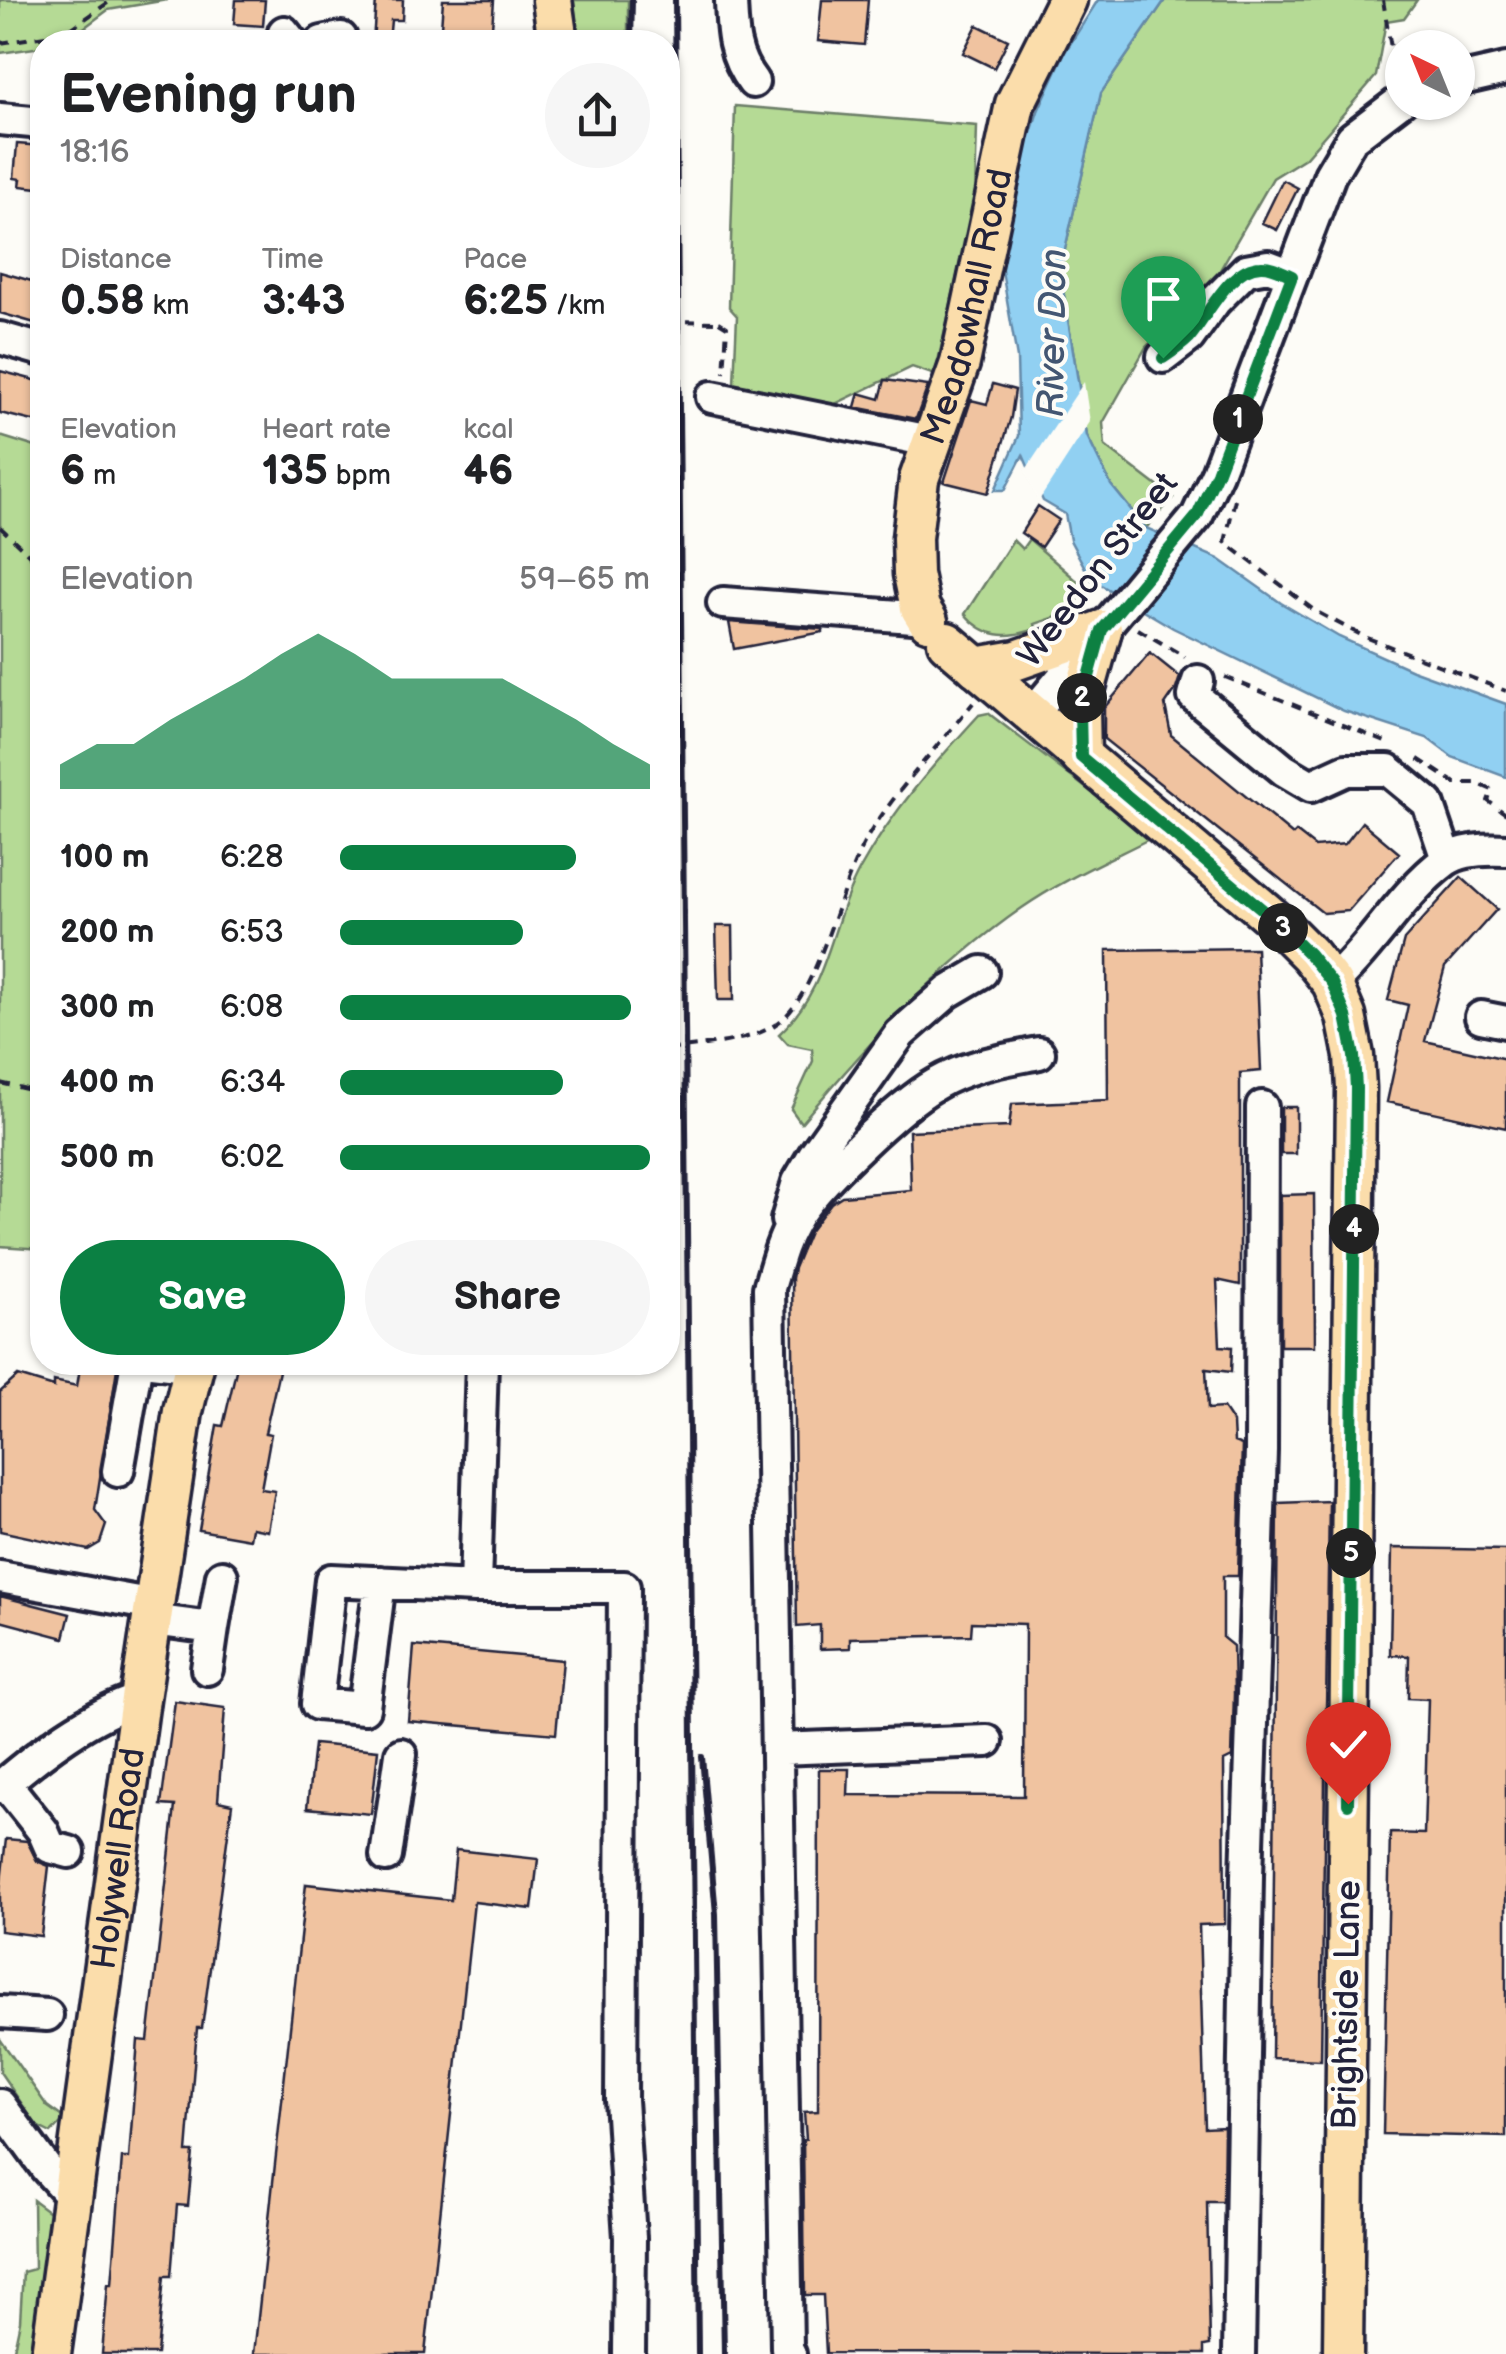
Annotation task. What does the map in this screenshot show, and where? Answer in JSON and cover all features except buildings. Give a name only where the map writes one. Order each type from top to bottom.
[{"type":"main road","points":[[552,0],[556,30]]},
{"type":"main road","name":"Meadowhall Road","points":[[933,626],[915,591],[912,538],[919,480],[960,363],[1015,104],[1067,0]]},
{"type":"main road","points":[[984,674],[1116,623]]},
{"type":"main road","points":[[1081,757],[1080,709],[1116,623]]},
{"type":"main road","points":[[933,626],[1032,714]]},
{"type":"main road","name":"Brightside Lane","points":[[1032,714],[1275,920],[1332,983],[1346,1016],[1354,1056],[1343,2354]]},
{"type":"main road","name":"Holywell Road","points":[[50,2354],[140,1699],[193,1375]]},
{"type":"street","points":[[730,0],[732,41],[739,64],[753,82]]},
{"type":"street","points":[[1475,76],[1506,69]]},
{"type":"street","name":"Weedon Street","points":[[1032,714],[1116,623],[1197,516],[1339,158],[1352,138],[1385,113]]},
{"type":"street","points":[[0,119],[30,122]]},
{"type":"street","points":[[1163,358],[1190,337],[1215,300],[1246,270],[1268,266],[1292,276]]},
{"type":"street","points":[[0,338],[30,347]]},
{"type":"street","points":[[718,393],[930,441]]},
{"type":"street","points":[[723,603],[933,626]]},
{"type":"street","points":[[1201,671],[1194,696],[1284,770],[1311,786],[1346,770],[1388,770],[1428,803],[1447,858]]},
{"type":"street","points":[[1332,983],[1358,960],[1447,858],[1483,849],[1506,850]]},
{"type":"street","points":[[790,2354],[769,1288],[798,1182],[900,1034],[948,992],[982,972]]},
{"type":"street","points":[[780,1247],[795,1218],[841,1166],[935,1084],[980,1064],[1039,1053]]},
{"type":"street","points":[[1239,2354],[1247,1876],[1261,1450],[1262,1107]]},
{"type":"street","points":[[118,1472],[135,1375]]},
{"type":"street","points":[[475,1588],[482,1375]]},
{"type":"street","points":[[207,1669],[222,1576]]},
{"type":"street","points":[[0,1577],[214,1628]]},
{"type":"street","points":[[380,1582],[475,1588],[624,1588],[613,1825],[610,2148],[630,2238],[630,2354]]},
{"type":"street","points":[[69,1852],[50,1847],[43,1831],[3,1785],[72,1733],[118,1706],[140,1699]]},
{"type":"street","points":[[778,1749],[987,1741]]},
{"type":"street","points":[[386,1856],[401,1754]]},
{"type":"street","points":[[0,2012],[47,2015]]},
{"type":"street","points":[[4,2120],[74,2198]]},
{"type":"path","points":[[69,30],[112,0]]},
{"type":"path","points":[[1383,0],[1389,30]]},
{"type":"path","points":[[0,42],[30,38]]},
{"type":"path","points":[[680,322],[719,322],[727,327],[718,393]]},
{"type":"path","points":[[1237,489],[1232,510],[1220,525],[1225,542],[1315,611],[1364,637],[1506,691]]},
{"type":"path","points":[[0,527],[30,556]]},
{"type":"path","points":[[1116,623],[1201,671],[1392,745]]},
{"type":"path","points":[[680,1048],[739,1038],[775,1025],[786,1015],[810,981],[842,889],[869,834],[984,674]]},
{"type":"path","points":[[1409,752],[1455,783],[1476,783],[1492,790],[1488,801],[1506,814]]},
{"type":"path","points":[[0,1084],[30,1090]]},
{"type":"green space","points":[[0,0],[167,0],[108,10],[81,30],[30,30],[30,49],[0,53]]},
{"type":"green space","points":[[574,0],[628,0],[628,30],[577,30]]},
{"type":"green space","points":[[1165,0],[1417,0],[1404,18],[1386,21],[1376,76],[1305,158],[1273,178],[1213,282],[1146,347],[1103,423],[1105,446],[1173,498],[1146,528],[1111,485],[1087,436],[1060,271],[1101,93]]},
{"type":"green space","points":[[735,106],[977,126],[975,196],[935,375],[912,367],[829,407],[734,384],[737,316],[729,307]]},
{"type":"green space","points":[[0,436],[30,445],[30,1248],[0,1246]]},
{"type":"green space","points":[[1029,539],[1083,586],[1074,611],[1035,624],[1036,629],[1025,632],[1006,635],[980,628],[965,614],[1013,540],[1022,549]]},
{"type":"green space","points":[[988,713],[1151,838],[1053,888],[991,931],[904,1008],[801,1123],[791,1109],[813,1061],[812,1049],[788,1044],[779,1034],[796,1016],[819,976],[850,891],[872,848],[930,770],[979,715]]},
{"type":"green space","points":[[0,2039],[47,2106],[65,2119],[51,2133],[37,2126],[0,2072]]},
{"type":"green space","points":[[33,2200],[56,2217],[37,2354],[13,2354],[23,2272],[34,2269]]},
{"type":"water","name":"River Don","points":[[1098,0],[1165,0],[1101,93],[1060,271],[1087,436],[1111,485],[1146,528],[1219,559],[1281,603],[1339,637],[1412,670],[1506,704],[1506,777],[1452,757],[1427,738],[1344,711],[1173,628],[1091,579],[1070,540],[1065,514],[1043,501],[1023,455],[1005,490],[995,490],[1019,436],[1017,358],[1001,265],[1010,198],[1038,111],[1065,52]]},
{"type":"pier","points":[[1084,382],[1090,422],[1038,502],[1025,471]]},
{"type":"railway","points":[[631,30],[632,0]]},
{"type":"railway","points":[[675,0],[675,30]]},
{"type":"railway","points":[[680,421],[698,2354]]},
{"type":"railway","points":[[702,1757],[716,1914],[724,2354]]},
{"type":"route","points":[[1163,358],[1190,337],[1215,300],[1246,270],[1268,266],[1292,276],[1197,516],[1102,630],[1084,687],[1079,726],[1081,757],[1275,920],[1332,983],[1346,1016],[1356,1070],[1348,1804]]}]
